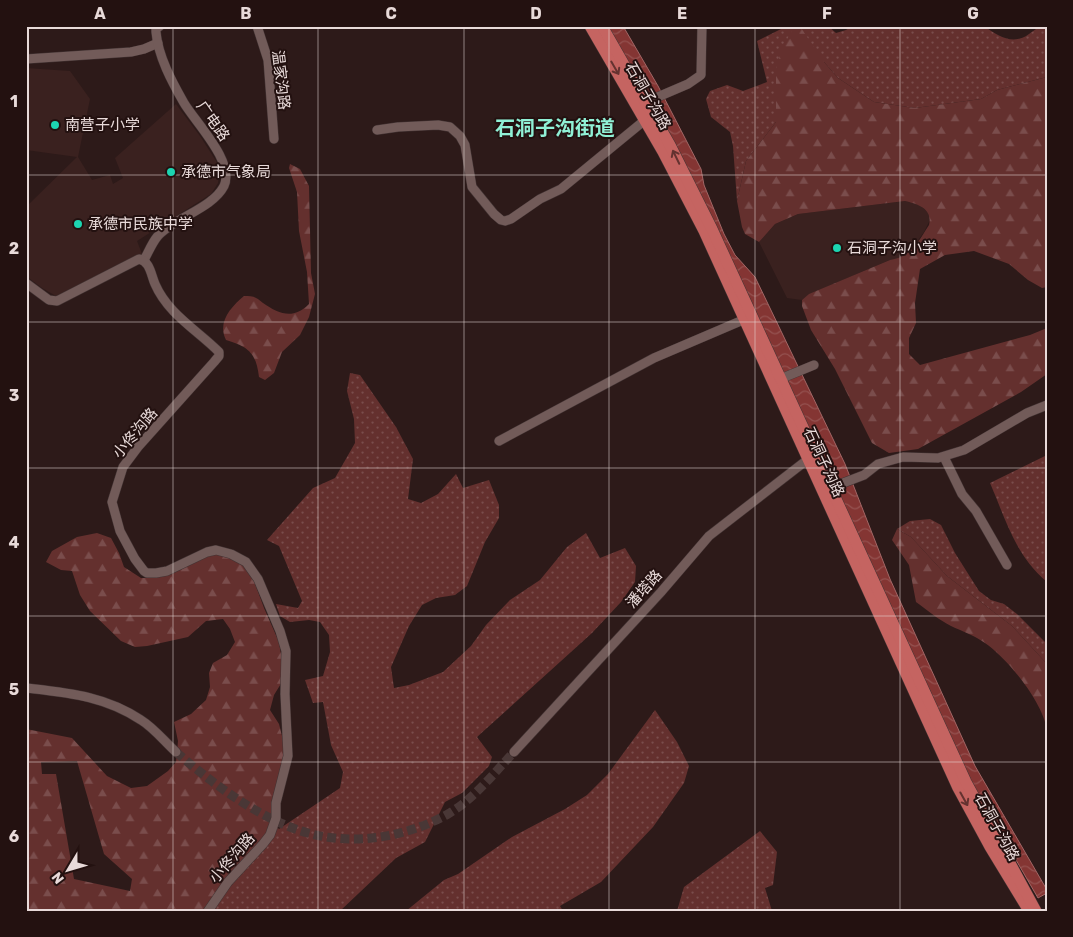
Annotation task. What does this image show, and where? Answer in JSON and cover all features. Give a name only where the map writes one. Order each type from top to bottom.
[{"type":"main road","name":"石洞子沟路","points":[[590,26],[644,120],[704,231],[958,788],[990,847],[1029,911]]},
{"type":"main road","name":"石洞子沟路","points":[[602,26],[647,102],[712,229],[966,782],[1036,911]]},
{"type":"street","name":"广电路","points":[[144,260],[158,236],[210,201],[223,187],[226,176],[219,152],[182,98],[161,54],[156,29],[160,26]]},
{"type":"street","name":"温家沟路","points":[[257,26],[268,60],[274,139]]},
{"type":"street","points":[[647,102],[688,84],[700,75],[702,26]]},
{"type":"street","points":[[26,59],[131,52],[158,43]]},
{"type":"street","points":[[377,130],[438,125],[450,127],[460,136],[465,145],[472,186],[494,214],[505,221],[540,199],[561,189],[644,120]]},
{"type":"street","points":[[26,283],[49,300],[57,300],[139,260],[144,260]]},
{"type":"street","name":"小佟沟路","points":[[144,260],[148,265],[158,290],[174,313],[219,352],[219,356],[138,447],[123,468],[112,502],[120,531],[135,559],[147,573],[167,571],[207,552],[216,550],[231,554],[246,562],[258,579],[280,631],[286,651],[285,694],[288,756],[276,803],[276,818],[270,835],[228,882],[208,911]]},
{"type":"street","points":[[499,441],[654,358],[743,320]]},
{"type":"street","points":[[782,378],[814,365]]},
{"type":"street","points":[[832,488],[864,475],[878,464],[903,457],[944,457],[964,450],[1027,413],[1047,405]]},
{"type":"street","points":[[944,457],[962,494],[976,511],[1007,565]]},
{"type":"street","name":"潘塔路","points":[[514,752],[660,592],[708,536],[807,460]]},
{"type":"street","points":[[26,688],[74,693],[106,702],[143,721],[176,752]]},
{"type":"shaded area","points":[[26,68],[70,71],[90,99],[78,157],[92,180],[110,175],[113,184],[123,178],[115,158],[176,104],[200,136],[220,169],[218,183],[211,194],[137,241],[142,254],[64,294],[56,296],[26,276],[26,207],[77,157],[26,150]]},
{"type":"shaded area","name":"石洞子沟小学","points":[[905,201],[920,205],[928,212],[930,220],[909,253],[900,259],[890,260],[810,294],[802,300],[787,298],[759,242],[775,224],[798,214]]},
{"type":"green space","points":[[787,26],[828,26],[836,33],[852,26],[984,26],[1000,36],[1017,39],[1023,38],[1038,28],[1047,26],[1047,77],[997,90],[981,99],[915,108],[874,102],[838,78],[824,62],[777,98],[776,122],[746,161],[737,201],[733,146],[730,132],[711,117],[706,99],[710,91],[727,85],[743,91],[767,82],[757,41]]},
{"type":"green space","points":[[801,28],[824,62],[838,78],[874,102],[915,108],[981,99],[997,90],[1047,77],[1047,287],[1042,288],[1028,280],[1009,264],[974,251],[945,255],[920,269],[915,303],[916,323],[909,338],[909,354],[920,365],[1030,335],[1047,328],[1047,374],[1021,392],[918,449],[889,453],[872,443],[835,369],[811,330],[802,306],[802,300],[809,294],[909,252],[929,225],[929,214],[919,205],[905,201],[798,214],[775,224],[759,242],[745,234],[742,227],[737,201],[746,161],[776,122],[776,69],[782,48],[793,29]]},
{"type":"green space","points":[[290,164],[300,169],[309,186],[311,273],[315,294],[309,317],[300,335],[282,352],[274,373],[265,380],[259,377],[256,362],[250,352],[240,345],[226,340],[223,327],[230,310],[244,296],[255,297],[269,307],[286,314],[297,312],[309,304],[307,272],[299,231],[297,192],[289,168]]},
{"type":"green space","points":[[350,373],[360,375],[396,427],[413,459],[408,499],[421,503],[438,494],[456,474],[463,488],[489,480],[499,505],[499,518],[485,542],[467,586],[455,595],[436,598],[422,605],[409,626],[391,667],[394,688],[409,685],[443,672],[471,646],[486,625],[510,600],[540,580],[567,547],[586,533],[600,558],[625,548],[636,566],[635,582],[621,602],[592,633],[477,737],[492,757],[489,766],[462,793],[445,802],[425,842],[396,858],[340,911],[202,911],[272,823],[279,829],[340,788],[343,772],[331,745],[323,702],[313,703],[305,680],[323,676],[330,652],[329,635],[320,622],[309,620],[290,622],[280,616],[276,604],[298,608],[302,601],[279,546],[267,540],[313,488],[335,478],[355,443],[354,419],[347,391]]},
{"type":"green space","points":[[1047,455],[1047,582],[1036,572],[1019,549],[990,483]]},
{"type":"green space","points":[[930,519],[941,525],[955,553],[979,591],[991,600],[1004,604],[1017,614],[1047,644],[1047,664],[1012,626],[947,576],[911,537],[897,529],[910,521]]},
{"type":"green space","points":[[897,529],[911,537],[947,576],[1012,626],[1047,664],[1047,730],[1032,694],[1004,659],[985,643],[947,624],[916,602],[909,565],[892,540]]},
{"type":"green space","points":[[97,533],[111,538],[124,567],[141,578],[154,578],[179,570],[200,558],[216,553],[238,559],[252,575],[279,642],[284,673],[282,682],[274,695],[270,710],[279,724],[283,740],[284,763],[272,823],[263,841],[238,865],[202,911],[26,911],[26,729],[72,738],[107,776],[131,788],[147,786],[168,771],[176,762],[178,741],[174,722],[191,714],[206,700],[210,687],[209,673],[213,663],[227,655],[235,642],[230,629],[223,619],[206,621],[188,637],[147,646],[135,647],[121,641],[90,611],[80,595],[72,571],[61,570],[46,562],[52,551],[77,537]],"holes":[[[77,761],[104,854],[132,879],[130,891],[74,879],[56,774],[42,774],[41,762]]]},
{"type":"green space","points":[[655,710],[677,742],[689,766],[684,783],[653,827],[601,882],[560,906],[563,911],[406,911],[444,880],[458,874],[512,837],[587,795],[608,774]]},
{"type":"green space","points":[[760,831],[777,852],[773,885],[765,888],[772,911],[677,911],[684,887]]},
{"type":"water","points":[[605,26],[623,26],[658,86],[701,169],[704,185],[724,234],[735,255],[755,277],[845,464],[890,579],[975,766],[1047,890],[1047,893],[1038,898],[971,782]]},
{"type":"tunnel","points":[[176,752],[238,800],[255,810],[290,827],[308,833],[344,839],[362,839],[398,834],[448,814],[475,793],[514,752]]},
{"type":"place","name":"南营子小学","points":[[55,125]]},
{"type":"place","name":"承德市气象局","points":[[171,172]]},
{"type":"place","name":"承德市民族中学","points":[[78,224]]},
{"type":"place","name":"石洞子沟小学","points":[[837,248]]},
{"type":"district","name":"石洞子沟街道","points":[[555,128]]}]
